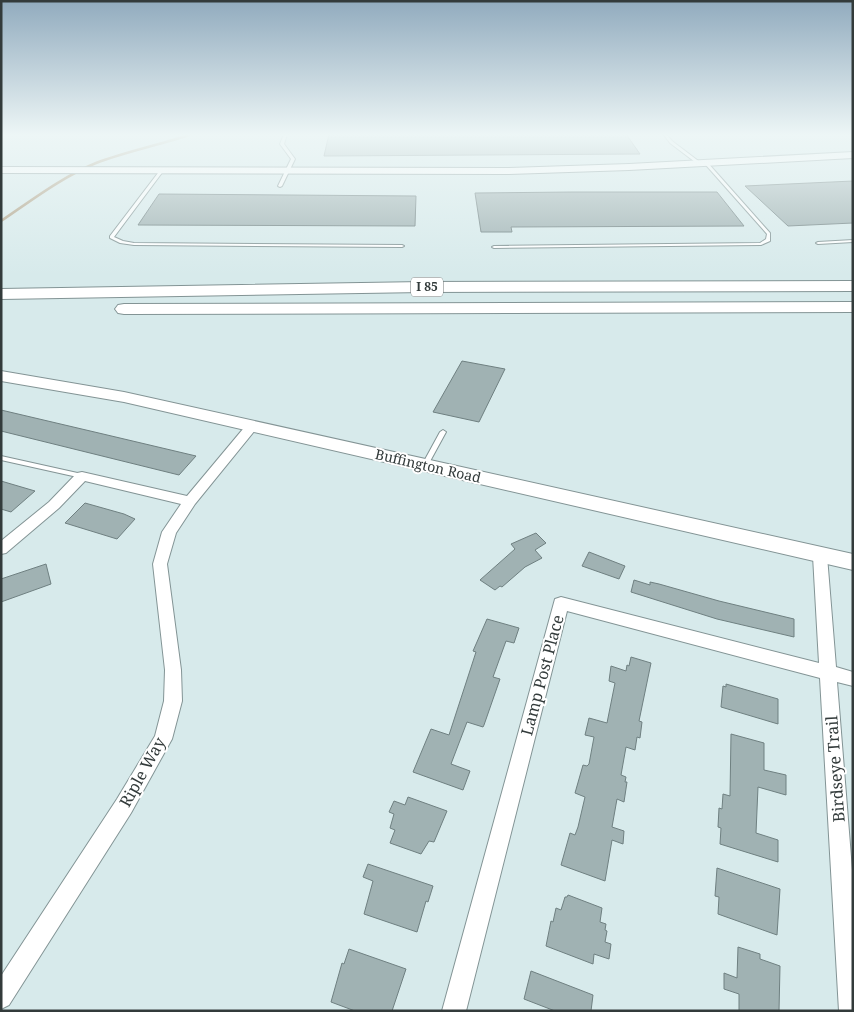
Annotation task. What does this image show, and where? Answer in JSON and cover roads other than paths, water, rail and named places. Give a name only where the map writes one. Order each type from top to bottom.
[{"type":"highway","name":"I 85","points":[[1,294],[423,288],[853,286]]},
{"type":"highway","name":"I 85","points":[[1,310],[853,308]]},
{"type":"street","name":"Buffington Road","points":[[1,376],[124,398],[853,562]]},
{"type":"street","name":"Riple Way","points":[[1,996],[124,806],[162,739],[173,701],[173,670],[160,564],[168,532],[190,501],[252,426]]},
{"type":"street","points":[[1,549],[54,505],[82,476],[190,501]]},
{"type":"street","name":"Birdseye Trail","points":[[820,556],[851,1011]]},
{"type":"street","name":"Lamp Post Place","points":[[454,1011],[561,603],[853,680]]},
{"type":"lane","points":[[154,181],[112,237],[115,240],[134,244],[402,246]]},
{"type":"lane","points":[[280,186],[283,181]]},
{"type":"lane","points":[[494,247],[761,244],[768,240],[769,234],[720,181]]},
{"type":"lane","points":[[818,243],[853,241]]},
{"type":"lane","points":[[424,465],[443,432]]},
{"type":"lane","points":[[1,458],[82,476]]},
{"type":"waterway","points":[[1,221],[60,181]]}]
